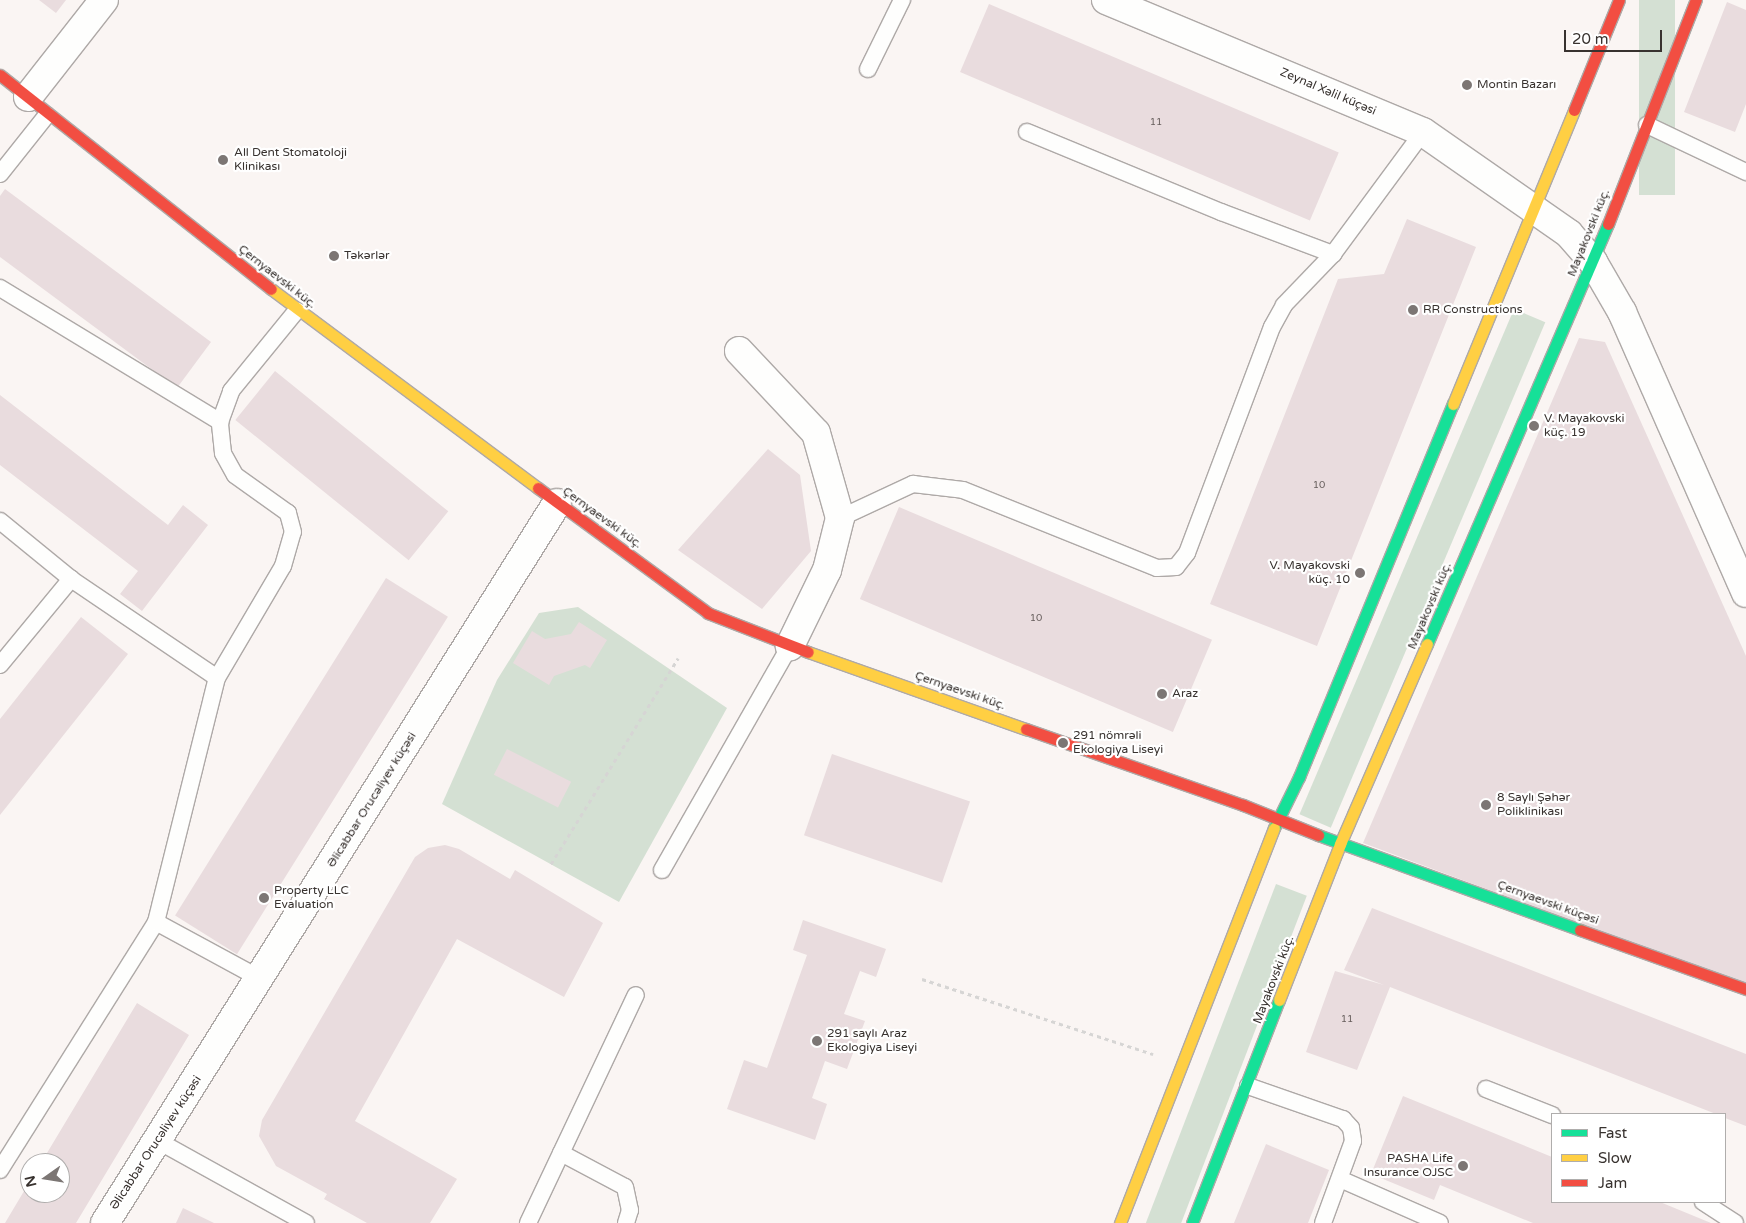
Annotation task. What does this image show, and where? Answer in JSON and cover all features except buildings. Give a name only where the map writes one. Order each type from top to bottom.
[{"type":"street","points":[[38,106],[104,0]]},
{"type":"street","name":"Zeynal Xəlil küçəsi","points":[[1106,0],[1423,132],[1536,208],[1569,234],[1593,262],[1622,312],[1746,593]]},
{"type":"street","points":[[1120,1223],[1184,1065],[1278,819],[1299,777],[1536,208],[1619,0]]},
{"type":"street","name":"Mayakovski küç.","points":[[1192,1223],[1248,1086],[1340,844],[1593,262],[1696,0]]},
{"type":"street","name":"Çernyaevski küç.","points":[[0,75],[297,310],[708,613],[790,646],[1278,819],[1340,844]]},
{"type":"street","points":[[739,351],[816,433],[840,518],[827,570],[790,646]]},
{"type":"street","name":"Əlicabbar Orucəliyev küçəsi","points":[[105,1223],[261,979],[557,502]]},
{"type":"street","name":"Çernyaevski küçəsi","points":[[1340,844],[1746,989]]},
{"type":"lane","points":[[868,69],[902,0]]},
{"type":"lane","points":[[0,174],[38,106]]},
{"type":"lane","points":[[1647,125],[1746,172]]},
{"type":"lane","points":[[1027,132],[1221,212],[1333,254]]},
{"type":"lane","points":[[840,518],[913,484],[963,490],[1158,568],[1176,567],[1187,553],[1272,327],[1284,305],[1333,254],[1423,132]]},
{"type":"lane","points":[[0,288],[220,422]]},
{"type":"lane","points":[[0,1170],[156,922],[217,678],[283,566],[293,532],[288,512],[234,475],[223,453],[220,422],[231,391],[297,310]]},
{"type":"lane","points":[[0,522],[71,578],[217,678]]},
{"type":"lane","points":[[0,665],[71,578]]},
{"type":"lane","points":[[662,870],[790,646]]},
{"type":"lane","points":[[156,922],[261,979]]},
{"type":"lane","points":[[528,1223],[636,995]]},
{"type":"lane","points":[[1248,1086],[1343,1119],[1352,1128],[1353,1141],[1323,1223]]},
{"type":"lane","points":[[1486,1089],[1551,1116]]},
{"type":"lane","points":[[158,1141],[306,1223]]},
{"type":"lane","points":[[561,1153],[625,1187],[630,1210],[626,1223]]},
{"type":"lane","points":[[1340,1179],[1440,1223]]},
{"type":"lane","points":[[1705,1203],[1735,1223]]},
{"type":"path","points":[[551,864],[678,658]]},
{"type":"path","points":[[922,979],[1184,1065]]},
{"type":"green space","points":[[1639,0],[1675,0],[1675,195],[1639,195]]},
{"type":"green space","points":[[1514,309],[1545,322],[1331,828],[1299,814]]},
{"type":"green space","points":[[578,607],[727,708],[619,902],[442,804],[497,680],[539,613]]},
{"type":"green space","points":[[1276,884],[1307,896],[1181,1223],[1146,1223]]},
{"type":"traffic: fast","points":[[1427,644],[1608,224]]},
{"type":"traffic: fast","points":[[1274,828],[1299,777],[1453,404]]},
{"type":"traffic: fast","points":[[1318,835],[1580,930]]},
{"type":"traffic: fast","points":[[1192,1223],[1279,1000]]},
{"type":"traffic: slow","points":[[1453,404],[1574,110]]},
{"type":"traffic: slow","points":[[271,289],[538,488]]},
{"type":"traffic: slow","points":[[1279,1000],[1340,844],[1427,644]]},
{"type":"traffic: slow","points":[[808,652],[1026,729]]},
{"type":"traffic: slow","points":[[1120,1223],[1274,828]]},
{"type":"traffic: jam","points":[[1574,110],[1619,0]]},
{"type":"traffic: jam","points":[[1608,224],[1696,0]]},
{"type":"traffic: jam","points":[[0,75],[271,289]]},
{"type":"traffic: jam","points":[[538,488],[708,613],[808,652]]},
{"type":"traffic: jam","points":[[1026,729],[1243,805],[1318,835]]},
{"type":"traffic: jam","points":[[1580,930],[1746,989]]},
{"type":"place","name":"Montin Bazarı","points":[[1467,85]]},
{"type":"place","name":"All Dent Stomatoloji Klinikası","points":[[223,160]]},
{"type":"place","name":"Təkərlər","points":[[334,256]]},
{"type":"place","name":"RR Constructions","points":[[1413,310]]},
{"type":"place","name":"V. Mayakovski küç. 19","points":[[1534,426]]},
{"type":"place","name":"V. Mayakovski küç. 10","points":[[1360,573]]},
{"type":"place","name":"Araz","points":[[1162,694]]},
{"type":"place","name":"291 nömrəli Ekologiya Liseyi","points":[[1063,743]]},
{"type":"place","name":"8 Saylı Şəhər Poliklinikası","points":[[1486,805]]},
{"type":"place","name":"Property LLC Evaluation","points":[[264,898]]},
{"type":"place","name":"291 saylı Araz Ekologiya Liseyi","points":[[817,1041]]},
{"type":"place","name":"PASHA Life Insurance OJSC","points":[[1463,1166]]}]
